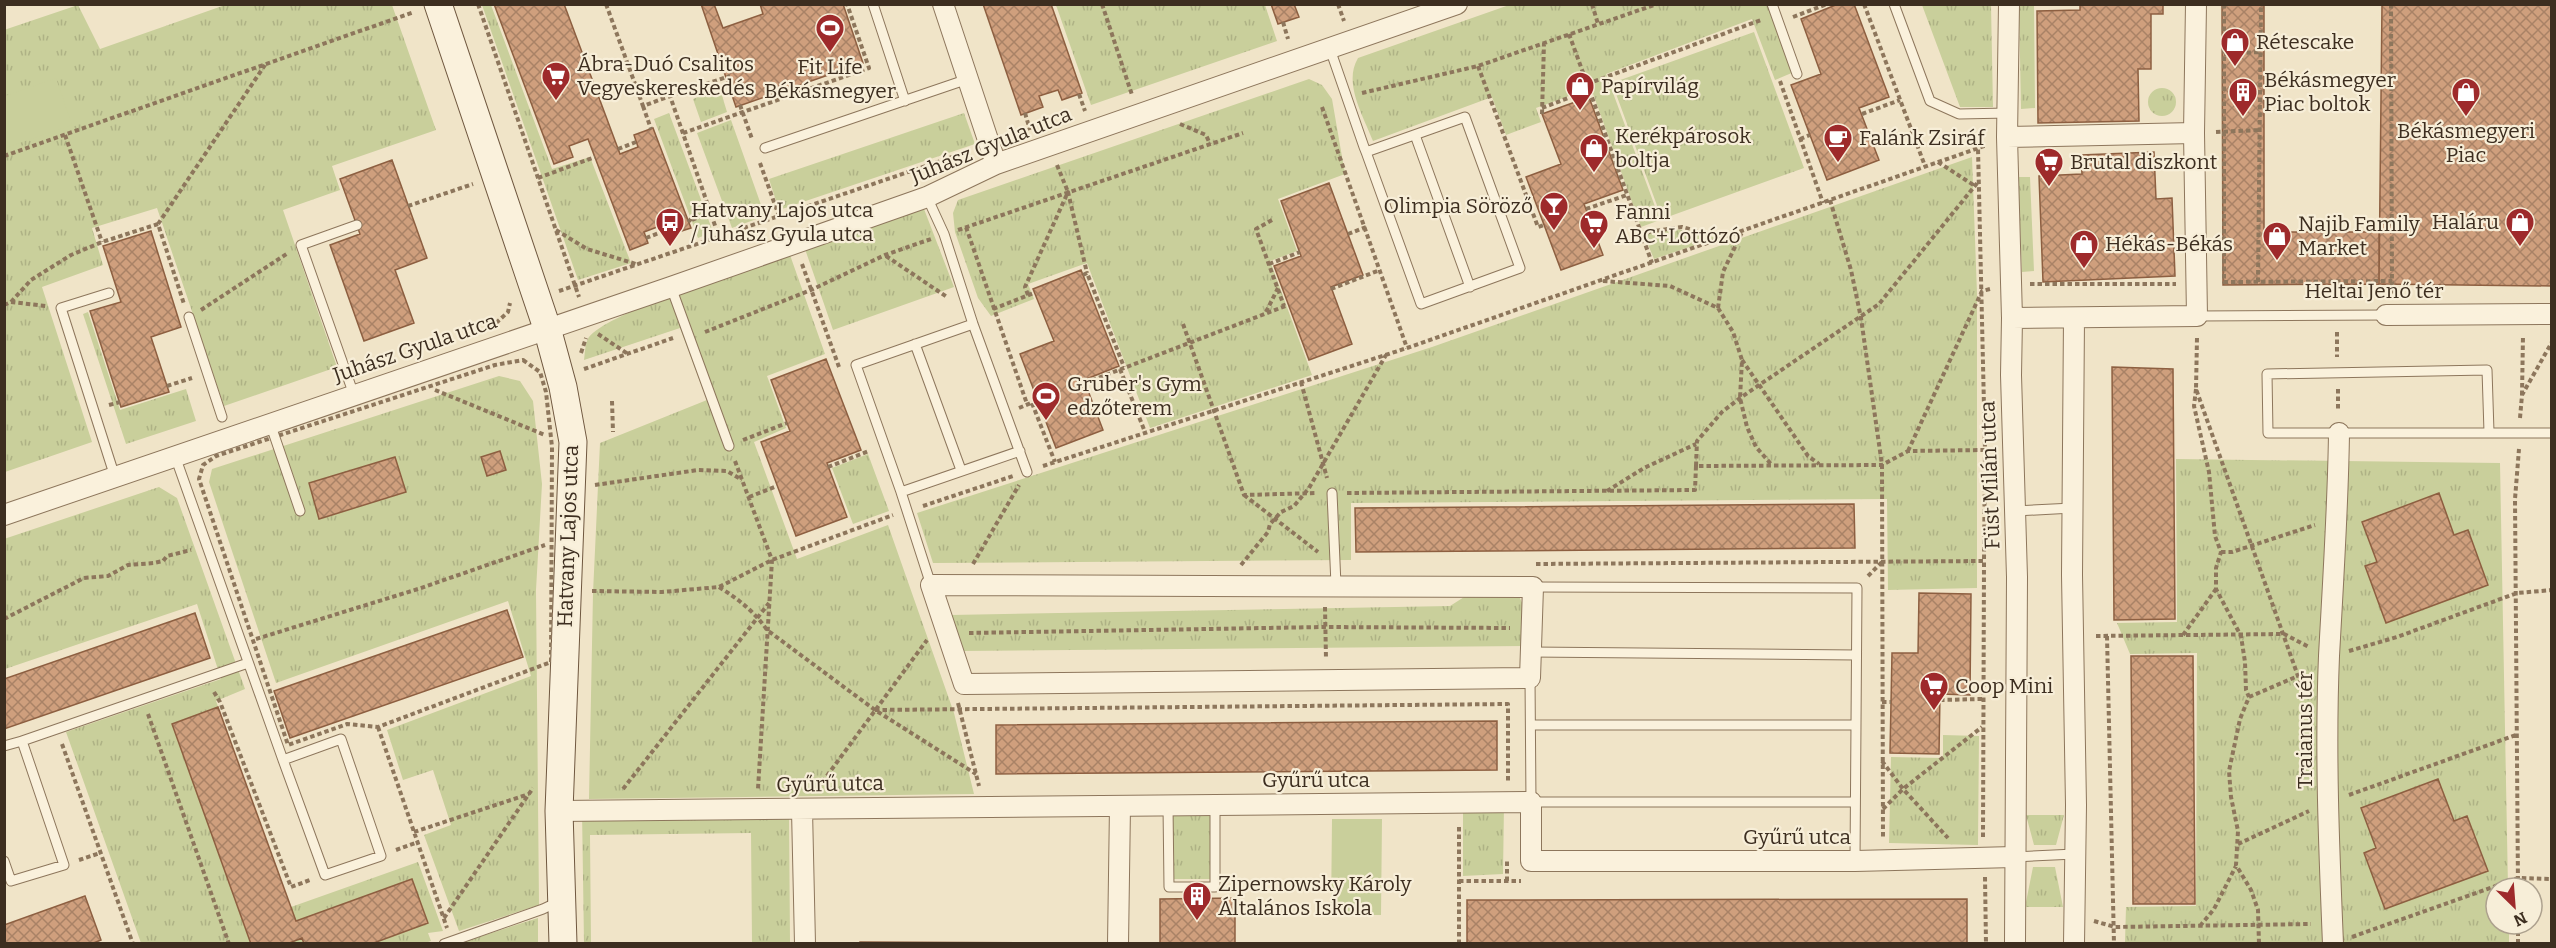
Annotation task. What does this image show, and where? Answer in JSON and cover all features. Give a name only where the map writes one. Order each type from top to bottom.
[{"type":"street","points":[[943,4],[996,164]]},
{"type":"street","name":"Juhász Gyula utca","points":[[4,515],[175,456],[273,430],[354,394],[671,287],[927,197],[996,164],[1457,4]]},
{"type":"street","name":"Füst Milán utca","points":[[2009,4],[2007,137],[2017,577],[2015,944]]},
{"type":"street","points":[[2196,4],[2203,133],[2196,284],[2197,316]]},
{"type":"street","name":"Hatvany Lajos utca","points":[[427,8],[548,328],[563,387],[573,442],[559,811],[563,944]]},
{"type":"street","points":[[2007,137],[2203,133]]},
{"type":"street","name":"Heltai Jenő tér","points":[[2389,306],[2552,314]]},
{"type":"street","name":"Heltai Jenő tér","points":[[2012,318],[2197,316]]},
{"type":"street","points":[[2074,318],[2074,944]]},
{"type":"street","name":"Traianus tér","points":[[2333,937],[2329,658],[2338,518],[2339,433]]},
{"type":"street","points":[[931,585],[1330,585],[1533,587],[1530,678],[1326,678],[964,684],[940,632],[931,585]]},
{"type":"street","name":"Gyűrű utca","points":[[559,811],[802,810],[984,805],[1168,806],[1531,802],[1531,861],[1855,861],[2014,857]]},
{"type":"street","points":[[1118,944],[1120,806]]},
{"type":"street","points":[[802,810],[805,944]]},
{"type":"lane","points":[[873,4],[905,100]]},
{"type":"lane","points":[[1894,4],[1930,101],[1959,114],[2008,113]]},
{"type":"lane","points":[[1775,14],[1797,74]]},
{"type":"lane","points":[[1330,49],[1366,152],[1421,304],[1520,268],[1465,117],[1366,152]]},
{"type":"lane","points":[[765,148],[968,79]]},
{"type":"lane","points":[[1414,135],[1470,286]]},
{"type":"lane","points":[[927,197],[944,234],[973,324],[1027,472]]},
{"type":"lane","points":[[354,394],[302,245],[357,225]]},
{"type":"lane","points":[[671,287],[729,446]]},
{"type":"lane","points":[[109,293],[61,308],[115,477]]},
{"type":"lane","name":"Heltai Jenő tér","points":[[2197,316],[2389,306]]},
{"type":"lane","points":[[189,317],[222,417]]},
{"type":"lane","points":[[931,585],[856,365],[973,324]]},
{"type":"lane","points":[[915,344],[962,470]]},
{"type":"lane","points":[[2488,432],[2487,370],[2267,374],[2268,433],[2552,433]]},
{"type":"lane","points":[[273,430],[300,510]]},
{"type":"lane","points":[[901,492],[1020,451]]},
{"type":"lane","points":[[175,456],[206,546],[283,760],[325,875],[381,856],[340,739],[283,760]]},
{"type":"lane","points":[[1330,585],[1335,565],[1332,493]]},
{"type":"lane","points":[[2014,511],[2073,508]]},
{"type":"lane","points":[[1533,587],[1857,588],[1855,861]]},
{"type":"lane","points":[[1531,652],[1856,656]]},
{"type":"lane","points":[[4,746],[248,663]]},
{"type":"lane","points":[[1530,678],[1531,802],[1855,802]]},
{"type":"lane","points":[[1531,725],[1856,725]]},
{"type":"lane","points":[[4,861],[11,881],[64,865],[22,741]]},
{"type":"lane","points":[[1168,806],[1168,887],[1215,887],[1215,805]]},
{"type":"lane","points":[[2014,857],[2075,854]]},
{"type":"lane","points":[[448,942],[543,909],[562,900]]},
{"type":"path","points":[[478,4],[575,285]]},
{"type":"path","points":[[606,4],[651,129]]},
{"type":"path","points":[[683,132],[869,68],[847,4]]},
{"type":"path","points":[[1102,4],[1133,96]]},
{"type":"path","points":[[1338,4],[1345,24]]},
{"type":"path","points":[[1592,4],[1598,24]]},
{"type":"path","points":[[1347,96],[1478,66],[1657,4]]},
{"type":"path","points":[[1587,84],[1775,14],[1827,4]]},
{"type":"path","points":[[1864,4],[1925,166]]},
{"type":"path","points":[[2224,4],[2224,282],[2392,281]]},
{"type":"path","points":[[2258,282],[2261,4]]},
{"type":"path","points":[[2389,306],[2392,281],[2391,4]]},
{"type":"path","points":[[4,156],[427,8]]},
{"type":"path","points":[[1283,22],[1290,43]]},
{"type":"path","points":[[1569,34],[1652,263]]},
{"type":"path","points":[[1542,114],[1545,43]]},
{"type":"path","points":[[2224,54],[2260,52]]},
{"type":"path","points":[[4,305],[11,302],[31,279],[71,255],[102,242],[158,224],[265,65]]},
{"type":"path","points":[[1478,66],[1538,227],[1544,225]]},
{"type":"path","points":[[1797,74],[1780,80],[1823,203]]},
{"type":"path","points":[[643,106],[730,76]]},
{"type":"path","points":[[1542,108],[1590,90]]},
{"type":"path","points":[[1079,94],[1086,112]]},
{"type":"path","points":[[670,96],[719,237]]},
{"type":"path","points":[[1862,114],[1900,100]]},
{"type":"path","points":[[740,105],[742,111]]},
{"type":"path","points":[[1163,106],[1168,119],[1206,135],[1210,144]]},
{"type":"path","points":[[1322,107],[1407,348]]},
{"type":"path","points":[[1025,113],[1031,130]]},
{"type":"path","points":[[2203,133],[2260,130]]},
{"type":"path","points":[[580,371],[689,335],[811,290],[885,255],[1242,133]]},
{"type":"path","points":[[65,135],[102,242]]},
{"type":"path","points":[[1800,139],[1810,135]]},
{"type":"path","points":[[588,591],[662,592],[719,587],[772,560],[907,511],[1407,348],[2007,137]]},
{"type":"path","points":[[618,149],[636,142]]},
{"type":"path","points":[[1050,145],[1068,192],[1085,274],[1145,432]]},
{"type":"path","points":[[1975,859],[1982,727],[1985,450],[1978,148]]},
{"type":"path","points":[[538,178],[595,157]]},
{"type":"path","points":[[1937,162],[1975,186]]},
{"type":"path","points":[[1244,495],[1695,490],[1696,444],[1704,431],[1722,412],[1740,398],[1880,304],[1979,181]]},
{"type":"path","points":[[408,206],[474,184]]},
{"type":"path","points":[[1028,295],[1025,287],[1068,192]]},
{"type":"path","points":[[1586,209],[1627,195]]},
{"type":"path","points":[[1830,200],[1851,270],[1861,318],[1882,465],[1883,860]]},
{"type":"path","points":[[707,202],[688,222],[711,213]]},
{"type":"path","points":[[1085,383],[1286,305],[1256,229],[1272,220]]},
{"type":"path","points":[[158,224],[189,317],[302,245]]},
{"type":"path","points":[[966,227],[993,309],[1029,404],[1055,462]]},
{"type":"path","points":[[1348,234],[1366,227]]},
{"type":"path","points":[[1641,233],[1682,227],[1707,232],[1722,239]]},
{"type":"path","points":[[556,230],[587,249],[637,264]]},
{"type":"path","points":[[646,238],[667,230]]},
{"type":"path","points":[[1718,308],[1723,272],[1742,231]]},
{"type":"path","points":[[1269,264],[1300,252]]},
{"type":"path","points":[[885,255],[969,311]]},
{"type":"path","points":[[800,256],[811,290]]},
{"type":"path","points":[[1331,289],[1380,270]]},
{"type":"path","points":[[1599,281],[1670,286],[1718,308],[1733,332],[1742,360],[1808,456],[1819,464]]},
{"type":"path","points":[[2035,284],[2196,284]]},
{"type":"path","points":[[1265,313],[1278,288]]},
{"type":"path","points":[[1908,451],[1982,291]]},
{"type":"path","points":[[993,309],[1034,293]]},
{"type":"path","points":[[11,302],[61,308]]},
{"type":"path","points":[[2197,316],[2194,406],[2209,472],[2215,536],[2221,552],[2216,568],[2216,589],[2241,636],[2246,690],[2249,698]]},
{"type":"path","points":[[1183,324],[1244,495],[1335,565]]},
{"type":"path","points":[[590,329],[628,354]]},
{"type":"path","points":[[2518,876],[2516,499],[2522,395],[2552,342]]},
{"type":"path","points":[[1240,566],[1268,532],[1270,524],[1281,512],[1294,506],[1321,470],[1323,461],[1386,355]]},
{"type":"path","points":[[523,360],[540,372],[546,392],[551,437],[551,662],[378,727],[347,724],[288,745],[199,479],[203,465],[216,456],[273,430],[429,387],[495,366],[523,360]]},
{"type":"path","points":[[1742,360],[1740,398],[1747,427],[1756,447],[1771,464]]},
{"type":"path","points":[[167,386],[207,373]]},
{"type":"path","points":[[1301,382],[1332,493]]},
{"type":"path","points":[[429,387],[551,437]]},
{"type":"path","points":[[2196,389],[2306,696]]},
{"type":"path","points":[[612,401],[613,432]]},
{"type":"path","points":[[757,809],[772,560],[729,446],[788,423]]},
{"type":"path","points":[[1607,491],[1644,468],[1696,444]]},
{"type":"path","points":[[1696,466],[1882,465],[1908,451],[1985,450]]},
{"type":"path","points":[[828,467],[869,451]]},
{"type":"path","points":[[594,485],[698,470],[727,471],[742,480]]},
{"type":"path","points":[[970,568],[1027,472]]},
{"type":"path","points":[[749,497],[777,486]]},
{"type":"path","points":[[2221,552],[2232,552],[2253,546],[2338,518]]},
{"type":"path","points":[[254,640],[418,589],[552,543]]},
{"type":"path","points":[[4,619],[84,578],[108,576],[128,565],[154,563],[186,550],[206,546]]},
{"type":"path","points":[[1526,564],[1984,561]]},
{"type":"path","points":[[1326,678],[1325,627],[1330,585]]},
{"type":"path","points":[[719,587],[740,600],[758,616],[767,630],[875,710],[976,774]]},
{"type":"path","points":[[2183,635],[2216,589]]},
{"type":"path","points":[[2096,625],[2096,637],[2284,634],[2329,658],[2397,637],[2517,593],[2552,590]]},
{"type":"path","points":[[606,810],[769,602]]},
{"type":"path","points":[[802,810],[875,710],[940,632],[1325,627],[1532,628]]},
{"type":"path","points":[[2107,636],[2114,944]]},
{"type":"path","points":[[2199,926],[2214,909],[2236,865],[2238,844],[2229,771],[2240,719],[2249,698],[2298,676]]},
{"type":"path","points":[[956,698],[984,805]]},
{"type":"path","points":[[1940,700],[1982,699]]},
{"type":"path","points":[[143,700],[229,944]]},
{"type":"path","points":[[220,702],[291,886],[325,875]]},
{"type":"path","points":[[1882,702],[1891,702]]},
{"type":"path","points":[[875,710],[1508,704],[1508,802]]},
{"type":"path","points":[[378,727],[444,918],[448,942]]},
{"type":"path","points":[[1882,810],[1903,789],[1982,727]]},
{"type":"path","points":[[56,729],[133,944]]},
{"type":"path","points":[[2238,844],[2330,802],[2516,735]]},
{"type":"path","points":[[1882,761],[1903,789],[1975,859]]},
{"type":"path","points":[[444,918],[536,784]]},
{"type":"path","points":[[414,832],[530,794]]},
{"type":"path","points":[[1459,803],[1459,944]]},
{"type":"path","points":[[381,856],[418,842]]},
{"type":"path","points":[[1507,859],[1507,881]]},
{"type":"path","points":[[2236,865],[2251,890],[2258,910],[2259,944]]},
{"type":"path","points":[[2115,927],[2259,926],[2333,937],[2484,889]]},
{"type":"green space","points":[[1512,4],[1769,5],[1794,72],[1775,80],[1752,19],[1606,74],[1660,220],[1641,227],[1591,88],[1536,108],[1541,122],[1506,135],[1492,97],[1373,141],[1356,99],[1354,88],[1354,68],[1358,58]]},
{"type":"green space","points":[[78,5],[100,49],[225,5],[392,5],[436,130],[332,166],[340,190],[283,210],[337,367],[224,406],[157,208],[92,228],[103,265],[42,287],[92,442],[5,472],[4,30]]},
{"type":"green space","points":[[482,5],[491,5],[552,169],[590,157],[631,263],[578,280]]},
{"type":"green space","points":[[1056,5],[1265,5],[1277,41],[1091,105]]},
{"type":"green space","points":[[1922,5],[1991,5],[1993,107],[1960,107]]},
{"type":"green space","points":[[2019,5],[2034,5],[2035,108],[2021,109]]},
{"type":"green space","points":[[1754,32],[1804,168],[1662,219],[1612,83]]},
{"type":"green space","points":[[56,78],[72,125],[5,148],[5,96]]},
{"type":"green space","points":[[1309,79],[1322,85],[1332,99],[1345,174],[1278,199],[1297,251],[1270,261],[1312,375],[1150,428],[1087,263],[1028,284],[1034,299],[991,316],[978,298],[955,232],[953,213],[958,200]]},
{"type":"green space","points":[[2162,88],[2172,92],[2176,102],[2172,112],[2162,116],[2152,112],[2148,102],[2152,92]]},
{"type":"green space","points":[[720,89],[727,112],[701,122],[693,99]]},
{"type":"green space","points":[[669,113],[713,232],[698,238],[654,119]]},
{"type":"green space","points":[[964,113],[975,144],[779,210],[769,179]]},
{"type":"green space","points":[[731,120],[765,216],[732,228],[697,133]]},
{"type":"green space","points":[[1972,157],[1977,293],[1977,588],[1888,590],[1887,499],[1351,503],[1351,560],[933,563],[917,513],[1432,347]]},
{"type":"green space","points":[[2018,177],[2030,177],[2034,271],[2022,272]]},
{"type":"green space","points":[[924,209],[954,287],[833,330],[805,249]]},
{"type":"green space","points":[[1668,229],[1696,231],[1716,238],[1654,259],[1644,235]]},
{"type":"green space","points":[[790,255],[825,354],[767,376],[786,428],[754,442],[797,559],[888,525],[954,713],[974,794],[589,799],[593,593],[600,443],[707,400],[680,328],[584,360],[587,342],[589,337],[602,326],[652,303]]},
{"type":"green space","points":[[88,312],[120,410],[186,389],[196,421],[126,444],[83,314]]},
{"type":"green space","points":[[499,376],[520,381],[533,401],[542,484],[536,590],[539,905],[459,931],[424,835],[451,825],[433,770],[403,780],[387,730],[531,676],[508,601],[276,683],[209,482],[212,469]]},
{"type":"green space","points":[[868,454],[889,511],[853,524],[832,468]]},
{"type":"green space","points":[[2176,459],[2500,463],[2508,876],[2484,876],[2484,936],[2509,936],[2509,943],[2125,942],[2126,907],[2196,906],[2197,653],[2130,654],[2117,623],[2177,622]]},
{"type":"green space","points":[[159,487],[177,498],[245,689],[216,701],[291,907],[418,862],[443,931],[428,933],[431,941],[422,944],[141,943],[66,732],[221,679],[197,604],[5,669],[4,539]]},
{"type":"green space","points":[[1517,591],[1525,610],[1525,646],[961,651],[950,615],[1450,606],[1472,592]]},
{"type":"green space","points":[[1943,735],[1979,736],[1978,845],[1889,843],[1891,757],[1943,758]]},
{"type":"green space","points":[[1504,805],[1503,874],[1463,876],[1463,806]]},
{"type":"green space","points":[[1173,808],[1212,808],[1212,879],[1173,879]]},
{"type":"green space","points":[[582,811],[789,814],[790,943],[752,943],[751,833],[590,835],[591,943],[584,943]]},
{"type":"green space","points":[[2026,815],[2064,815],[2056,845],[2034,845]]},
{"type":"green space","points":[[1332,819],[1382,819],[1381,915],[1331,915]]},
{"type":"green space","points":[[2033,867],[2055,867],[2063,907],[2025,907]]},
{"type":"green space","points":[[538,918],[538,943],[460,943]]},
{"type":"building","points":[[494,4],[564,4],[620,154],[638,147],[634,135],[653,128],[691,228],[669,235],[665,224],[644,232],[648,243],[630,250],[588,139],[569,146],[573,157],[554,164]]},
{"type":"building","points":[[701,4],[714,4],[723,28],[763,14],[760,4],[843,4],[863,63],[736,107]]},
{"type":"building","points":[[983,4],[1051,4],[1082,93],[1062,100],[1058,90],[1039,96],[1043,107],[1021,115]]},
{"type":"building","points":[[1271,4],[1294,4],[1299,17],[1278,24]]},
{"type":"building","points":[[1838,4],[1854,4],[1889,97],[1859,108],[1879,160],[1827,180],[1791,85],[1821,74],[1801,19]]},
{"type":"building","points":[[2080,4],[2163,4],[2163,14],[2151,14],[2151,69],[2138,69],[2139,121],[2038,123],[2037,11],[2080,10]]},
{"type":"building","name":"Békásmegyer Piac boltok","points":[[2222,4],[2264,4],[2264,232],[2379,232],[2379,284],[2223,285]]},
{"type":"building","name":"Békásmegyeri Piac","points":[[2382,4],[2552,4],[2552,286],[2379,284]]},
{"type":"building","points":[[1589,97],[1623,190],[1584,204],[1603,255],[1561,270],[1526,177],[1561,164],[1542,114]]},
{"type":"building","points":[[2154,152],[2156,199],[2172,198],[2175,276],[2043,282],[2039,176],[2082,174],[2081,155]]},
{"type":"building","points":[[392,160],[427,258],[395,270],[414,323],[364,341],[330,245],[360,234],[340,179]]},
{"type":"building","points":[[1329,183],[1363,275],[1331,287],[1352,344],[1309,360],[1274,266],[1301,256],[1281,201]]},
{"type":"building","points":[[151,231],[181,327],[151,337],[169,392],[121,407],[90,311],[121,302],[103,246]]},
{"type":"building","points":[[1081,270],[1119,366],[1084,380],[1103,430],[1056,448],[1020,354],[1054,341],[1033,289]]},
{"type":"building","points":[[826,359],[861,450],[827,463],[847,517],[796,536],[761,442],[790,431],[771,380]]},
{"type":"building","points":[[2112,367],[2173,369],[2175,619],[2114,620]]},
{"type":"building","points":[[500,451],[506,470],[487,476],[481,457]]},
{"type":"building","points":[[395,457],[406,492],[319,519],[309,483]]},
{"type":"building","points":[[2439,493],[2454,535],[2468,530],[2488,585],[2386,623],[2365,566],[2377,562],[2362,522]]},
{"type":"building","points":[[1854,504],[1855,548],[1356,552],[1355,508]]},
{"type":"building","points":[[1919,593],[1971,594],[1970,695],[1940,694],[1939,754],[1890,753],[1892,653],[1918,653]]},
{"type":"building","points":[[507,610],[523,657],[290,738],[274,691]]},
{"type":"building","points":[[195,613],[210,658],[4,729],[4,679]]},
{"type":"building","points":[[2131,656],[2193,656],[2195,904],[2133,904]]},
{"type":"building","points":[[218,707],[296,921],[412,879],[428,923],[371,944],[304,944],[302,938],[287,944],[251,944],[172,724]]},
{"type":"building","points":[[1497,721],[1497,770],[996,774],[996,725]]},
{"type":"building","points":[[2438,779],[2454,821],[2467,816],[2488,871],[2385,909],[2364,853],[2376,848],[2361,808]]},
{"type":"building","points":[[85,896],[101,940],[91,944],[4,944],[4,925]]},
{"type":"building","name":"Zipernowsky Károly Általános Iskola","points":[[1235,898],[1235,944],[1160,944],[1160,899]]},
{"type":"building","points":[[1967,899],[1967,944],[1467,944],[1467,900]]},
{"type":"building","points":[[860,942],[1054,943],[860,944]]},
{"type":"place","name":"Fit Life Békásmegyer","points":[[830,54]]},
{"type":"place","name":"Rétescake","points":[[2235,68]]},
{"type":"place","name":"Ábra-Duó Csalitos Vegyeskereskedés","points":[[556,102]]},
{"type":"place","name":"Papírvilág","points":[[1580,112]]},
{"type":"place","name":"Békásmegyer Piac boltok","points":[[2243,118]]},
{"type":"place","name":"Békásmegyeri Piac","points":[[2466,118]]},
{"type":"place","name":"Falánk Zsiráf","points":[[1838,164]]},
{"type":"place","name":"Kerékpárosok boltja","points":[[1594,174]]},
{"type":"place","name":"Brutal diszkont","points":[[2049,188]]},
{"type":"place","name":"Olimpia Söröző","points":[[1554,232]]},
{"type":"place","name":"Hatvany Lajos utca / Juhász Gyula utca","points":[[670,248]]},
{"type":"place","name":"Haláru","points":[[2520,248]]},
{"type":"place","name":"Fanni ABC+Lottózó","points":[[1594,250]]},
{"type":"place","name":"Najib Family Market","points":[[2277,262]]},
{"type":"place","name":"Hékás-Békás","points":[[2084,270]]},
{"type":"place","name":"Gruber's Gym edzőterem","points":[[1046,422]]},
{"type":"place","name":"Coop Mini","points":[[1934,712]]},
{"type":"place","name":"Zipernowsky Károly Általános Iskola","points":[[1197,922]]}]
